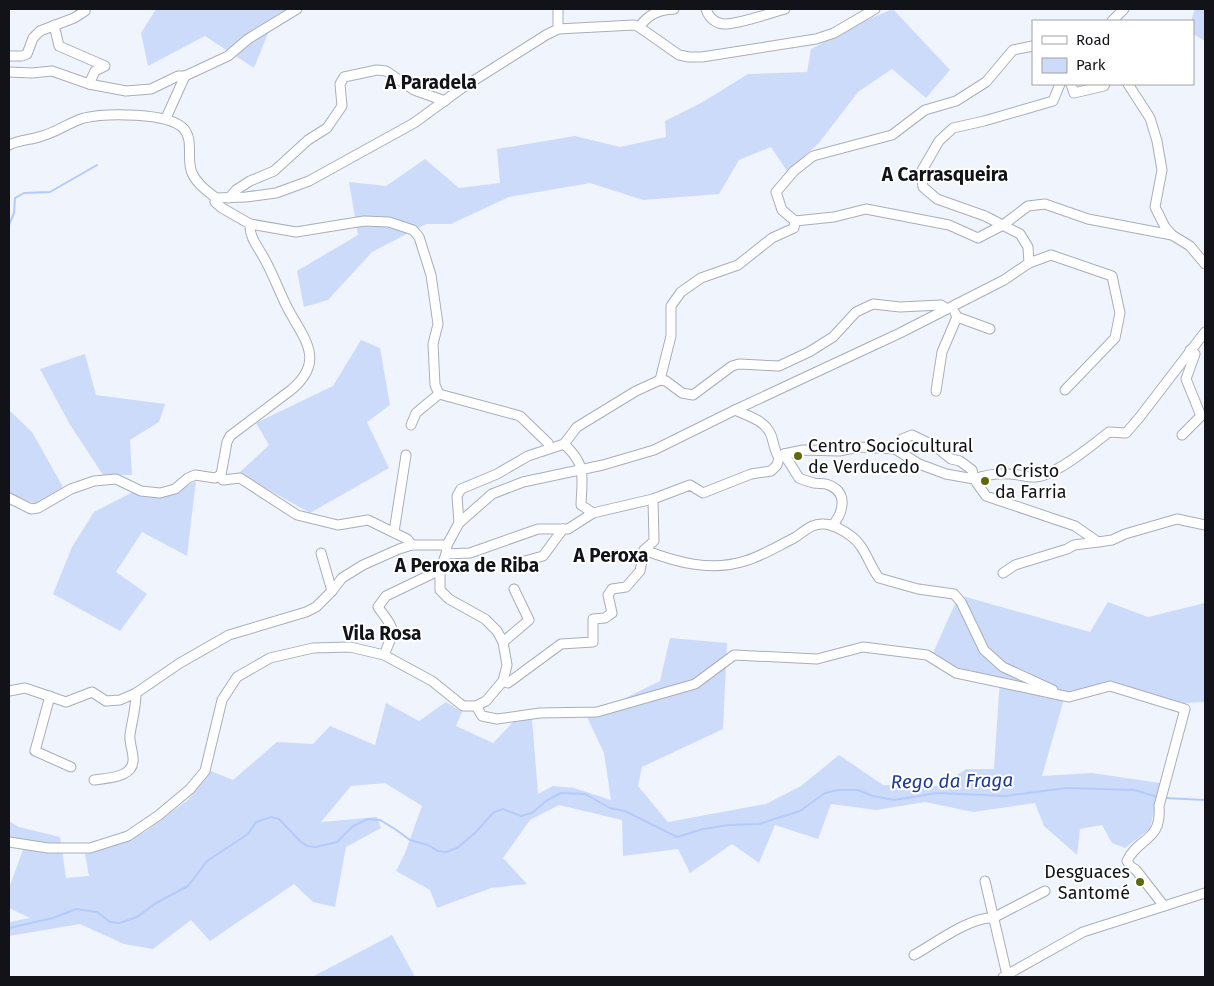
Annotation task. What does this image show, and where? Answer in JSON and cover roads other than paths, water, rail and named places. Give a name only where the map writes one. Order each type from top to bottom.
[{"type":"street","points":[[9,56],[27,54],[32,38],[40,31],[74,18],[85,11],[84,9]]},
{"type":"street","points":[[9,72],[32,73],[52,71],[89,84],[126,91],[151,89],[228,56],[248,39],[297,9]]},
{"type":"street","points":[[558,9],[558,29]]},
{"type":"street","points":[[639,27],[659,9],[674,9]]},
{"type":"street","points":[[706,9],[708,15],[716,22],[723,24],[747,20],[785,9]]},
{"type":"street","points":[[9,145],[42,136],[81,119],[95,116],[125,114],[166,118],[184,129],[188,136],[189,161],[192,172],[199,184],[216,198],[276,193],[309,181],[414,123],[462,88],[558,29],[602,28],[626,25],[639,27],[679,55],[702,57],[816,39],[834,33],[875,9]]},
{"type":"street","points":[[1113,20],[1124,9]]},
{"type":"street","points":[[54,25],[59,46],[105,66],[95,71],[89,84]]},
{"type":"street","points":[[660,380],[671,336],[671,306],[681,292],[701,278],[738,265],[772,238],[794,228],[794,221],[782,210],[776,192],[794,171],[813,156],[892,135],[925,110],[956,101],[986,82],[1013,50],[1032,46]]},
{"type":"street","points":[[229,198],[236,190],[250,181],[274,171],[308,140],[327,128],[342,106],[340,84],[344,77],[377,70],[386,71],[414,90],[445,101]]},
{"type":"street","points":[[166,118],[185,76]]},
{"type":"street","points":[[1029,263],[1028,246],[1020,234],[984,216],[938,198],[922,187],[921,172],[939,142],[953,128],[984,121],[1053,100],[1060,85]]},
{"type":"street","points":[[1072,85],[1074,93],[1104,85]]},
{"type":"street","points":[[1129,85],[1150,118],[1158,141],[1162,170],[1155,207],[1165,227],[1172,235],[1190,246],[1205,264]]},
{"type":"street","points":[[216,198],[215,202],[222,208],[250,224],[296,232],[364,221],[389,222],[413,230],[419,237],[431,275],[438,324],[434,344],[435,385],[439,394]]},
{"type":"street","points":[[794,221],[834,217],[866,209],[949,225],[978,238],[1003,225],[1028,206],[1045,204],[1088,219],[1172,235]]},
{"type":"street","points":[[9,498],[31,509],[38,508],[71,489],[94,481],[116,480],[141,490],[160,493],[175,489],[188,478],[195,475],[211,478],[219,476],[230,436],[298,384],[310,364],[309,348],[304,334],[289,310],[250,232],[250,224]]},
{"type":"street","points":[[9,842],[48,848],[90,848],[128,836],[159,815],[190,789],[205,771],[222,700],[237,677],[270,658],[313,648],[350,647],[384,655],[432,681],[463,706],[476,706],[486,700],[503,681],[507,665],[503,642],[485,619],[449,599],[440,590],[440,570],[459,523],[492,494],[523,482],[603,465],[654,450],[891,337],[1004,280],[1029,263],[1051,255],[1112,276],[1120,313],[1116,338],[1065,390]]},
{"type":"street","points":[[459,523],[457,496],[461,489],[497,474],[528,456],[564,444],[577,427],[636,391],[660,380],[666,381],[682,393],[694,395],[732,366],[739,364],[779,366],[809,352],[833,337],[856,312],[874,304],[900,307],[950,307],[957,316],[990,329]]},
{"type":"street","points":[[936,392],[942,352],[957,316]]},
{"type":"street","points":[[781,456],[803,450],[840,450],[859,447],[895,449],[919,464],[946,474],[974,479],[991,474],[1037,477],[1056,469],[1092,446],[1109,432],[1126,433],[1205,332]]},
{"type":"street","points":[[1182,435],[1201,416],[1186,379],[1194,354],[1190,350]]},
{"type":"street","points":[[411,425],[416,413],[439,394]]},
{"type":"street","points":[[439,394],[520,416],[548,443],[550,448]]},
{"type":"street","points":[[735,410],[764,423],[770,434],[774,450],[799,478],[814,483],[826,484],[836,489],[841,496],[842,508],[832,526]]},
{"type":"street","points":[[895,449],[902,439],[912,435],[935,446],[951,459],[960,461],[972,470],[974,479],[986,496],[1075,526],[1098,542]]},
{"type":"street","points":[[564,444],[575,454],[582,469],[581,505],[593,513]]},
{"type":"street","points":[[394,532],[406,455]]},
{"type":"street","points":[[9,690],[25,688],[66,702],[92,692],[106,701],[120,700],[136,693],[180,663],[230,635],[306,612],[316,607],[342,578],[363,565],[399,549],[412,545],[470,553],[538,529],[568,529],[593,513],[653,499],[690,485],[703,493],[751,474],[771,471],[777,465],[781,456]]},
{"type":"street","points":[[219,476],[223,480],[240,478],[298,515],[338,525],[368,520],[407,539],[412,545]]},
{"type":"street","points":[[503,681],[508,682],[561,644],[593,642],[593,619],[605,618],[612,613],[608,596],[612,589],[626,587],[640,571],[644,550],[654,541],[653,499]]},
{"type":"street","points":[[1003,573],[1015,565],[1067,550],[1074,545],[1112,540],[1125,534],[1177,519],[1205,525]]},
{"type":"street","points":[[644,550],[683,563],[704,566],[724,565],[744,561],[768,552],[796,537],[814,524],[826,523],[854,538],[879,578],[918,589],[954,594],[961,602],[984,650],[1002,667],[1069,697]]},
{"type":"street","points":[[520,562],[542,556],[563,529]]},
{"type":"street","points":[[321,553],[332,591]]},
{"type":"street","points":[[384,655],[393,635],[393,628],[378,607],[386,596],[440,570]]},
{"type":"street","points":[[503,642],[530,620],[514,589]]},
{"type":"street","points":[[476,706],[482,716],[497,719],[540,713],[597,712],[695,684],[734,655],[817,659],[863,647],[927,655],[956,673],[1069,697],[1110,686],[1185,709],[1159,806],[1160,820],[1152,836],[1130,854],[1127,861],[1164,906]]},
{"type":"street","points":[[94,780],[120,776],[129,770],[134,761],[130,737],[136,709],[136,693]]},
{"type":"street","points":[[50,696],[36,751],[71,767]]},
{"type":"street","points":[[985,881],[1008,976],[1083,932],[1205,893]]},
{"type":"street","points":[[914,955],[970,923],[984,917],[993,918],[1045,891]]},
{"type":"waterway","points":[[9,225],[14,213],[15,198],[24,193],[50,192],[97,165]]},
{"type":"waterway","name":"Rego da Fraga","points":[[9,928],[53,918],[76,909],[97,912],[110,922],[120,923],[137,917],[156,903],[188,886],[207,861],[248,834],[256,822],[271,817],[279,819],[307,846],[316,847],[337,842],[353,826],[368,819],[380,820],[410,840],[428,845],[438,851],[446,852],[457,848],[475,833],[494,812],[503,809],[521,816],[532,813],[546,801],[561,793],[585,794],[610,808],[625,811],[677,837],[703,829],[729,825],[759,824],[800,811],[825,793],[838,790],[858,790],[873,796],[894,800],[937,793],[1005,796],[1067,788],[1134,790],[1158,797]]},
{"type":"waterway","name":"Rego da Fraga","points":[[1165,798],[1205,800]]},
{"type":"place","name":"Centro Sociocultural de Verducedo","points":[[798,456]]},
{"type":"place","name":"O Cristo da Farria","points":[[985,481]]},
{"type":"place","name":"Desguaces Santomé","points":[[1140,882]]},
{"type":"district","name":"A Paradela","points":[[431,82]]},
{"type":"district","name":"A Carrasqueira","points":[[945,174]]},
{"type":"district","name":"A Peroxa","points":[[611,555]]},
{"type":"district","name":"A Peroxa de Riba","points":[[467,565]]},
{"type":"district","name":"Vila Rosa","points":[[382,633]]}]
